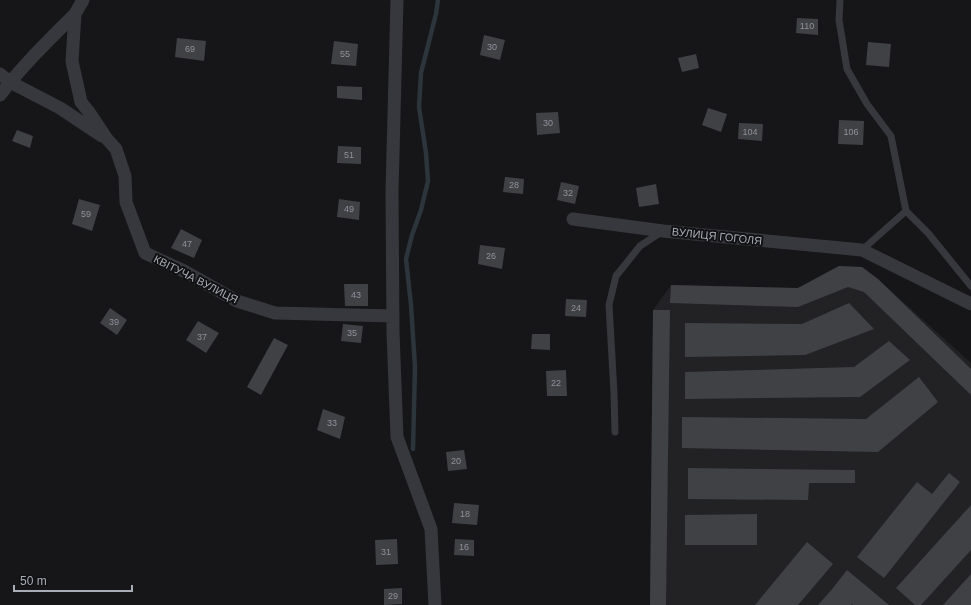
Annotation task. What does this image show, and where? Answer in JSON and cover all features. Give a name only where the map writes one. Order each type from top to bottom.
[{"type":"street","name":"КВІТУЧА ВУЛИЦЯ","points":[[84,0],[75,14],[72,61],[81,102],[107,139],[116,149],[125,176],[126,202],[145,253],[184,271],[237,301],[275,313],[393,316]]},
{"type":"street","points":[[397,0],[392,192],[393,316],[397,437],[431,529],[435,605]]},
{"type":"street","points":[[0,95],[5,78],[47,42],[75,14]]},
{"type":"street","name":"КВІТУЧА ВУЛИЦЯ","points":[[5,78],[60,108],[107,139]]},
{"type":"street","name":"ВУЛИЦЯ ГОГОЛЯ","points":[[573,219],[663,231],[862,250]]},
{"type":"street","points":[[862,250],[971,304]]},
{"type":"lane","points":[[840,0],[839,20],[846,68],[867,104],[891,136],[906,211],[928,232],[971,286]]},
{"type":"lane","points":[[862,250],[906,211]]},
{"type":"lane","points":[[615,432],[609,305],[616,276],[640,246],[663,231]]},
{"type":"shaded area","points":[[839,266],[862,267],[878,279],[971,363],[971,605],[650,605],[653,310],[671,285],[798,288]]},
{"type":"building","points":[[797,18],[818,19],[818,35],[796,33]]},
{"type":"building","points":[[484,35],[505,40],[500,60],[480,55]]},
{"type":"building","points":[[177,38],[206,41],[204,61],[175,57]]},
{"type":"building","points":[[334,41],[358,44],[356,66],[331,64]]},
{"type":"building","points":[[868,42],[891,44],[889,67],[866,65]]},
{"type":"building","points":[[696,54],[699,68],[682,72],[678,58]]},
{"type":"building","points":[[337,86],[362,87],[362,100],[337,98]]},
{"type":"building","points":[[708,108],[727,114],[721,132],[702,125]]},
{"type":"building","points":[[558,112],[560,133],[537,135],[536,113]]},
{"type":"building","points":[[839,120],[864,121],[863,145],[838,144]]},
{"type":"building","points":[[739,123],[763,124],[762,141],[738,139]]},
{"type":"building","points":[[17,130],[33,136],[30,148],[12,141]]},
{"type":"building","points":[[338,146],[361,147],[361,164],[337,163]]},
{"type":"building","points":[[505,177],[524,179],[523,194],[503,192]]},
{"type":"building","points":[[561,182],[579,186],[575,204],[557,200]]},
{"type":"building","points":[[656,184],[659,204],[639,207],[636,188]]},
{"type":"building","points":[[79,199],[100,205],[92,231],[72,224]]},
{"type":"building","points":[[339,199],[360,202],[359,220],[337,217]]},
{"type":"building","points":[[181,229],[202,240],[194,258],[171,248]]},
{"type":"building","points":[[480,245],[505,248],[502,269],[478,264]]},
{"type":"building","points":[[839,266],[862,267],[878,279],[971,369],[971,395],[864,292],[848,287],[798,307],[670,303],[671,285],[798,288]]},
{"type":"building","points":[[344,284],[368,284],[368,306],[345,306]]},
{"type":"building","points":[[566,299],[587,300],[586,317],[565,316]]},
{"type":"building","points":[[849,303],[874,329],[805,355],[685,357],[685,323],[802,324]]},
{"type":"building","points":[[110,308],[127,320],[117,335],[100,323]]},
{"type":"building","points":[[653,310],[670,310],[666,605],[650,605]]},
{"type":"building","points":[[198,321],[219,333],[206,353],[186,340]]},
{"type":"building","points":[[343,324],[363,326],[361,343],[341,341]]},
{"type":"building","points":[[532,334],[550,334],[550,350],[531,349]]},
{"type":"building","points":[[274,338],[288,345],[261,395],[247,387]]},
{"type":"building","points":[[889,341],[910,360],[860,397],[685,399],[685,372],[854,367]]},
{"type":"building","points":[[566,370],[567,396],[547,396],[546,371]]},
{"type":"building","points":[[919,377],[938,402],[878,452],[682,448],[682,417],[866,419]]},
{"type":"building","points":[[323,409],[345,417],[340,439],[317,430]]},
{"type":"building","points":[[464,450],[467,469],[448,471],[446,452]]},
{"type":"building","points":[[688,468],[855,470],[855,483],[809,483],[808,500],[688,499]]},
{"type":"building","points":[[949,473],[960,482],[884,578],[857,557],[917,482],[932,494]]},
{"type":"building","points":[[454,503],[479,505],[477,525],[452,523]]},
{"type":"building","points":[[971,505],[971,550],[921,605],[915,605],[896,588]]},
{"type":"building","points":[[757,514],[757,545],[685,545],[685,515]]},
{"type":"building","points":[[397,539],[398,564],[376,565],[375,540]]},
{"type":"building","points":[[455,539],[474,540],[474,556],[454,555]]},
{"type":"building","points":[[807,542],[833,564],[798,605],[755,605]]},
{"type":"building","points":[[847,570],[889,605],[818,605]]},
{"type":"building","points":[[971,574],[971,605],[943,605]]},
{"type":"building","points":[[402,588],[402,604],[384,605],[384,589]]},
{"type":"waterway","points":[[413,449],[415,367],[406,259],[428,181],[426,153],[419,107],[421,73],[436,14],[438,0]]}]
